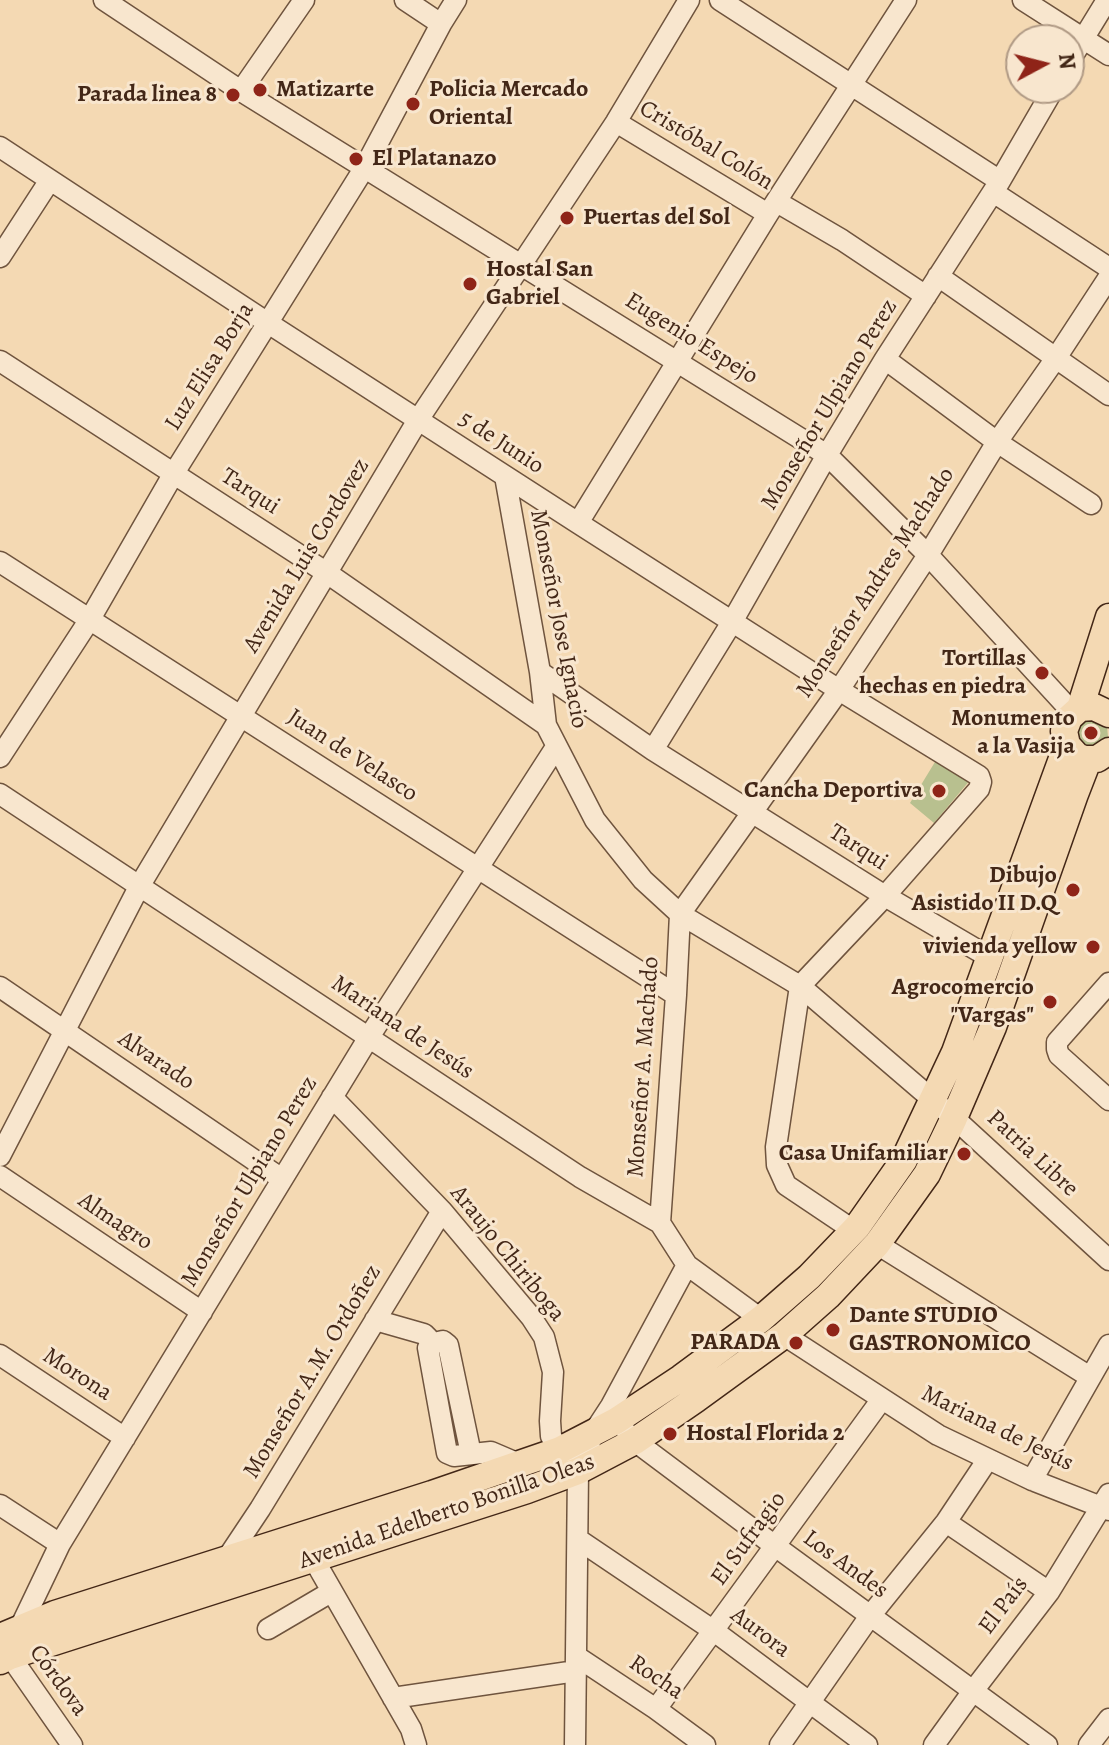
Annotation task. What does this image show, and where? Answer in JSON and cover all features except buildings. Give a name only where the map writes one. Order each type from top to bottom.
[{"type":"main road","points":[[1076,711],[1109,617]]},
{"type":"main road","points":[[1076,711],[1094,707],[1108,709]]},
{"type":"main road","name":"Avenida Edelberto Bonilla Oleas","points":[[6,1646],[55,1614],[560,1450],[605,1427],[681,1378],[761,1319],[809,1277],[853,1230],[904,1160],[955,1052],[1067,745],[1065,724],[1076,711]]},
{"type":"main road","points":[[1067,745],[1077,756],[1103,763]]},
{"type":"main road","name":"Avenida Edelberto Bonilla Oleas","points":[[6,1646],[222,1589],[578,1471],[635,1441],[784,1335],[828,1296],[877,1244],[927,1174],[993,1027],[1087,763],[1103,763]]},
{"type":"street","name":"Eugenio Espejo","points":[[104,0],[241,91],[827,455],[928,555],[1076,711]]},
{"type":"street","points":[[241,91],[304,0]]},
{"type":"street","points":[[405,0],[441,24]]},
{"type":"street","name":"Luz Elisa Borja","points":[[0,757],[90,619],[174,473],[365,167],[456,0]]},
{"type":"street","name":"Avenida Luis Cordovez","points":[[0,1156],[140,885],[418,420],[616,122],[689,0]]},
{"type":"street","points":[[720,0],[851,84],[1109,268]]},
{"type":"street","points":[[578,523],[906,0]]},
{"type":"street","points":[[1023,0],[1061,24]]},
{"type":"street","points":[[1085,35],[1107,0]]},
{"type":"street","points":[[1085,39],[1109,55]]},
{"type":"street","name":"Monseñor Ulpiano Perez","points":[[653,750],[732,622],[885,359],[997,187],[1045,104]]},
{"type":"street","name":"Cristóbal Colón","points":[[616,122],[773,208],[842,240],[926,296]]},
{"type":"street","name":"5 de Junio","points":[[0,147],[732,622],[979,776],[979,789],[885,896]]},
{"type":"street","points":[[0,257],[50,180]]},
{"type":"street","points":[[938,276],[1109,395]]},
{"type":"street","name":"Monseñor Andres Machado","points":[[680,914],[839,690],[928,555],[997,442],[1109,277]]},
{"type":"street","points":[[885,359],[997,442],[1091,504]]},
{"type":"street","name":"Tarqui","points":[[0,361],[327,573],[546,725]]},
{"type":"street","name":"Monseñor Jose Ignacio","points":[[505,476],[540,672],[546,725],[595,820],[643,880],[680,914],[800,986],[954,1118]]},
{"type":"street","name":"Juan de Velasco","points":[[0,562],[676,995]]},
{"type":"street","name":"Tarqui","points":[[540,672],[653,750],[885,896],[989,957]]},
{"type":"street","name":"Monseñor Ulpiano Perez","points":[[6,1646],[60,1544],[332,1097],[556,747]]},
{"type":"street","name":"Mariana de Jesús","points":[[0,794],[580,1177],[660,1223],[687,1265],[761,1319]]},
{"type":"street","points":[[853,1230],[786,1185],[777,1165],[776,1147],[800,986],[885,896]]},
{"type":"street","name":"Monseñor A. Machado","points":[[660,1223],[680,914]]},
{"type":"street","points":[[1109,983],[1057,1042],[1059,1055],[1109,1100]]},
{"type":"street","name":"Alvarado","points":[[0,987],[282,1179]]},
{"type":"street","name":"Araujo Chiriboga","points":[[332,1097],[442,1211],[531,1317],[544,1337],[553,1372],[550,1429],[555,1444],[578,1471]]},
{"type":"street","name":"Patria Libre","points":[[954,1118],[1109,1260]]},
{"type":"street","name":"Almagro","points":[[0,1176],[202,1312]]},
{"type":"street","name":"Monseñor A.M. Ordoñez","points":[[226,1560],[442,1211]]},
{"type":"street","points":[[877,1244],[1090,1377]]},
{"type":"street","points":[[575,1745],[578,1471],[605,1427],[611,1406],[687,1265]]},
{"type":"street","points":[[375,1320],[424,1334],[430,1344],[428,1348],[447,1453],[454,1456],[491,1452],[519,1464]]},
{"type":"street","name":"Mariana de Jesús","points":[[784,1335],[938,1435],[1032,1480],[1106,1503]]},
{"type":"street","points":[[1032,1480],[1109,1345]]},
{"type":"street","name":"Morona","points":[[0,1355],[125,1438]]},
{"type":"street","name":"El Sufragio","points":[[656,1709],[882,1399]]},
{"type":"street","name":"Los Andes","points":[[605,1427],[635,1441],[1047,1745]]},
{"type":"street","points":[[780,1745],[870,1616],[946,1522],[988,1459]]},
{"type":"street","name":"El País","points":[[934,1745],[1049,1592],[1106,1503]]},
{"type":"street","points":[[0,1505],[60,1544]]},
{"type":"street","points":[[946,1522],[1049,1592]]},
{"type":"street","name":"Aurora","points":[[579,1540],[714,1631],[867,1745]]},
{"type":"street","points":[[313,1558],[411,1729],[416,1745]]},
{"type":"street","points":[[268,1629],[331,1592]]},
{"type":"street","name":"Córdova","points":[[6,1646],[72,1745]]},
{"type":"street","points":[[393,1698],[576,1663]]},
{"type":"street","name":"Rocha","points":[[576,1663],[656,1709],[705,1745]]},
{"type":"street","points":[[1089,1745],[1109,1719]]},
{"type":"green space","points":[[1088,715],[1107,726],[1108,737],[1103,746],[1082,748],[1074,727]]},
{"type":"green space","name":"Cancha Deportiva","points":[[938,757],[971,779],[934,823],[910,803]]},
{"type":"place","name":"Matizarte","points":[[260,90]]},
{"type":"place","name":"Parada linea 8","points":[[233,95]]},
{"type":"place","name":"Policia Mercado Oriental","points":[[413,104]]},
{"type":"place","name":"El Platanazo","points":[[356,159]]},
{"type":"place","name":"Puertas del Sol","points":[[567,218]]},
{"type":"place","name":"Hostal San Gabriel","points":[[470,284]]},
{"type":"place","name":"Tortillas hechas en piedra","points":[[1042,673]]},
{"type":"place","name":"Monumento a la Vasija","points":[[1091,733]]},
{"type":"place","name":"Cancha Deportiva","points":[[939,791]]},
{"type":"place","name":"Dibujo Asistido II D.Q","points":[[1073,890]]},
{"type":"place","name":"vivienda yellow","points":[[1093,947]]},
{"type":"place","name":"Agrocomercio \"Vargas\"","points":[[1050,1002]]},
{"type":"place","name":"Casa Unifamiliar","points":[[964,1154]]},
{"type":"place","name":"Dante STUDIO GASTRONOMICO","points":[[833,1330]]},
{"type":"place","name":"PARADA","points":[[796,1343]]},
{"type":"place","name":"Hostal Florida 2","points":[[670,1434]]}]
